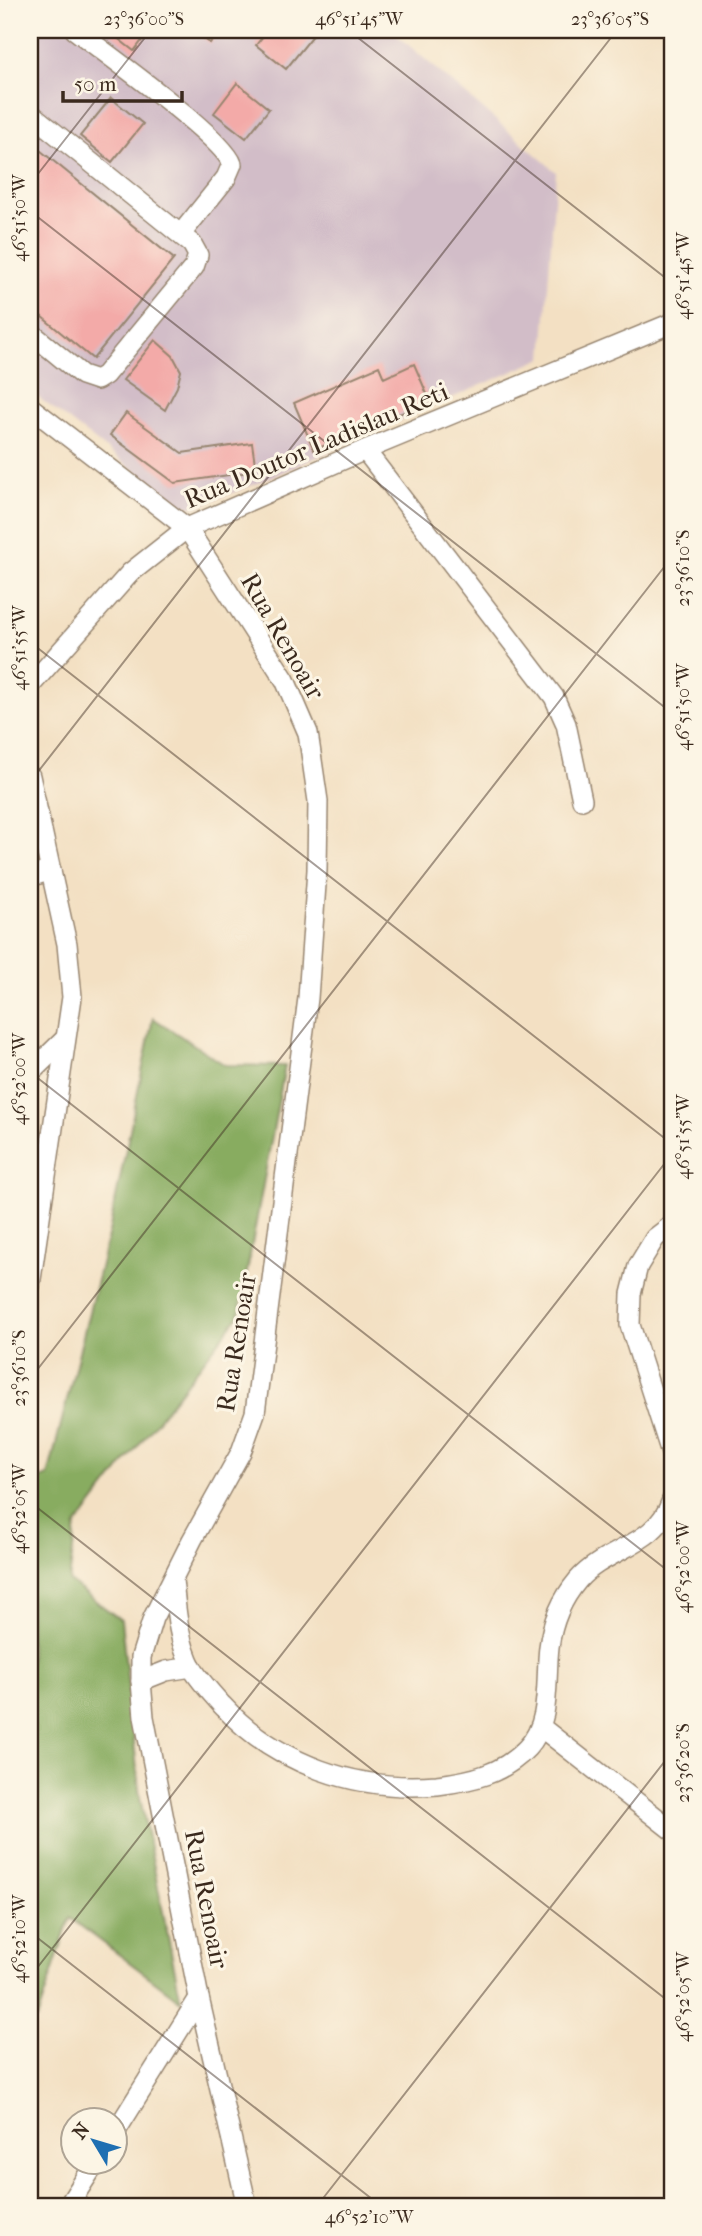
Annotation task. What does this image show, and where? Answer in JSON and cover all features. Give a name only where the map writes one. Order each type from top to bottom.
[{"type":"street","points":[[75,30],[208,135],[230,157],[232,164],[226,178],[181,234]]},
{"type":"street","points":[[30,113],[181,234],[192,244],[198,255],[194,267],[105,374],[97,380],[82,375],[30,332]]},
{"type":"street","name":"Rua Doutor Ladislau Reti","points":[[30,686],[130,573],[187,528],[365,450],[672,323]]},
{"type":"street","name":"Rua Renoair","points":[[30,407],[187,528],[285,680],[308,733],[318,801],[317,870],[308,998],[255,1413],[241,1452],[153,1618],[141,1657],[144,1717],[199,1998],[247,2206]]},
{"type":"street","points":[[365,450],[555,697],[566,724],[582,800]]},
{"type":"street","points":[[30,776],[72,977],[70,1017],[30,1286]]},
{"type":"street","points":[[30,877],[51,870]]},
{"type":"street","points":[[30,1073],[65,1040]]},
{"type":"street","points":[[672,1225],[655,1238],[638,1266],[631,1294],[629,1325],[672,1456]]},
{"type":"street","points":[[173,1580],[179,1629],[192,1667],[233,1717],[263,1742],[296,1761],[342,1778],[377,1784],[420,1786],[466,1782],[491,1774],[512,1762],[529,1747],[542,1728],[549,1645],[557,1611],[578,1580],[608,1557],[641,1541],[667,1516],[672,1500]]},
{"type":"street","points":[[141,1681],[166,1671],[192,1667]]},
{"type":"street","points":[[542,1728],[672,1830]]},
{"type":"street","points":[[130,2109],[199,1998]]},
{"type":"street","points":[[68,2206],[87,2176]]},
{"type":"shaded area","points":[[30,30],[391,30],[556,172],[543,358],[255,484],[199,506],[181,506],[30,391]]},
{"type":"green space","points":[[153,1018],[225,1065],[285,1066],[239,1315],[76,1526],[69,1581],[121,1620],[140,1798],[181,2001],[70,1918],[37,2019],[30,2017],[30,1807],[37,1794],[30,1786],[30,1483],[48,1476],[109,1232]]},
{"type":"building","points":[[107,30],[150,30],[134,51]]},
{"type":"building","points":[[192,30],[220,30],[210,43]]},
{"type":"building","points":[[268,30],[312,30],[315,33],[286,69],[256,45]]},
{"type":"building","points":[[237,83],[269,109],[246,138],[214,113]]},
{"type":"building","points":[[111,98],[143,124],[112,162],[80,136]]},
{"type":"building","points":[[30,142],[174,259],[93,359],[30,307]]},
{"type":"building","points":[[155,340],[173,356],[181,371],[177,387],[165,410],[123,380]]},
{"type":"building","points":[[414,364],[430,401],[314,450],[294,403],[379,366],[384,378]]},
{"type":"building","points":[[126,413],[182,453],[252,443],[256,471],[175,483],[110,435]]}]
